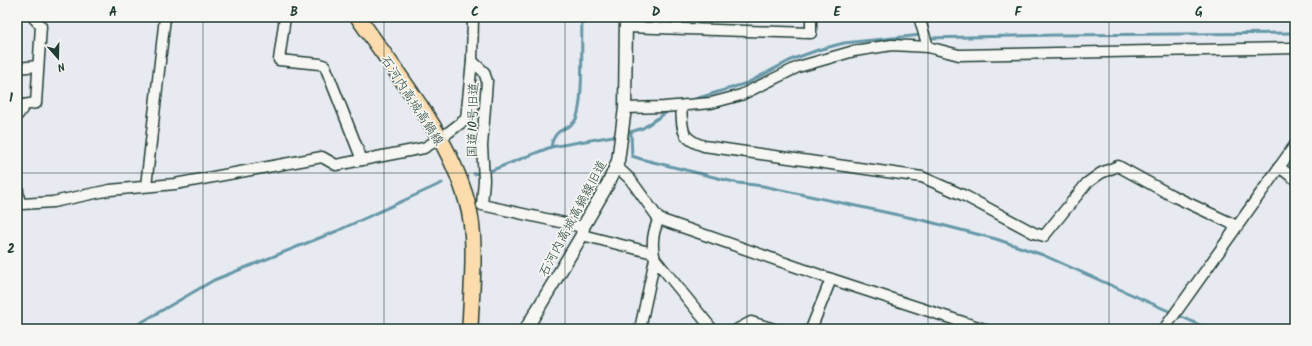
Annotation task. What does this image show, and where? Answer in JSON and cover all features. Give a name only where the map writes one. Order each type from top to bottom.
[{"type":"main road","name":"石河内高城高鍋線","points":[[358,17],[441,138],[468,203],[472,239],[470,329]]},
{"type":"street","points":[[17,116],[21,105],[36,103],[41,26],[33,17]]},
{"type":"street","points":[[146,186],[165,17]]},
{"type":"street","points":[[285,17],[279,60],[320,64],[325,66],[362,160]]},
{"type":"street","points":[[17,183],[19,200],[22,204],[53,202],[110,190],[175,184],[322,157],[336,165],[424,148],[441,138],[466,119],[472,61],[473,17]]},
{"type":"street","points":[[626,22],[811,33],[811,17]]},
{"type":"street","points":[[919,17],[928,47]]},
{"type":"street","name":"石河内高城高鍋線旧道","points":[[526,329],[582,231],[616,166],[620,150],[625,108],[626,22]]},
{"type":"street","points":[[625,108],[681,106],[711,103],[741,95],[798,67],[854,51],[892,45],[928,47],[959,55],[1295,48]]},
{"type":"street","name":"国道10号旧道","points":[[472,61],[484,72],[488,81],[482,146],[484,166],[482,205],[582,231]]},
{"type":"street","points":[[17,68],[38,66]]},
{"type":"street","points":[[681,106],[683,133],[692,142],[704,146],[922,177],[965,196],[1034,233],[1044,236],[1087,183],[1101,173],[1118,166],[1171,195],[1237,226]]},
{"type":"street","points":[[1164,329],[1295,145]]},
{"type":"street","points":[[616,166],[630,179],[659,219],[831,279],[984,329]]},
{"type":"street","points":[[1279,167],[1295,180]]},
{"type":"street","points":[[659,219],[652,249],[654,256],[712,329]]},
{"type":"street","points":[[582,231],[654,256]]},
{"type":"street","points":[[641,328],[654,256]]},
{"type":"street","points":[[811,329],[831,279]]},
{"type":"street","points":[[738,329],[751,322],[774,329]]},
{"type":"waterway","points":[[551,147],[553,140],[559,131],[570,126],[576,119],[579,111],[582,17]]},
{"type":"waterway","points":[[927,38],[1057,35],[1295,33]]},
{"type":"waterway","points":[[689,101],[747,83],[793,59],[818,50],[844,43],[922,35]]},
{"type":"waterway","points":[[624,134],[643,128],[670,110]]},
{"type":"waterway","points":[[631,133],[632,156],[738,183],[763,186],[926,221],[996,239],[1043,255],[1209,329]]},
{"type":"waterway","points":[[474,174],[490,171],[551,147],[619,135]]},
{"type":"waterway","points":[[130,329],[214,280],[337,231],[442,183]]}]
